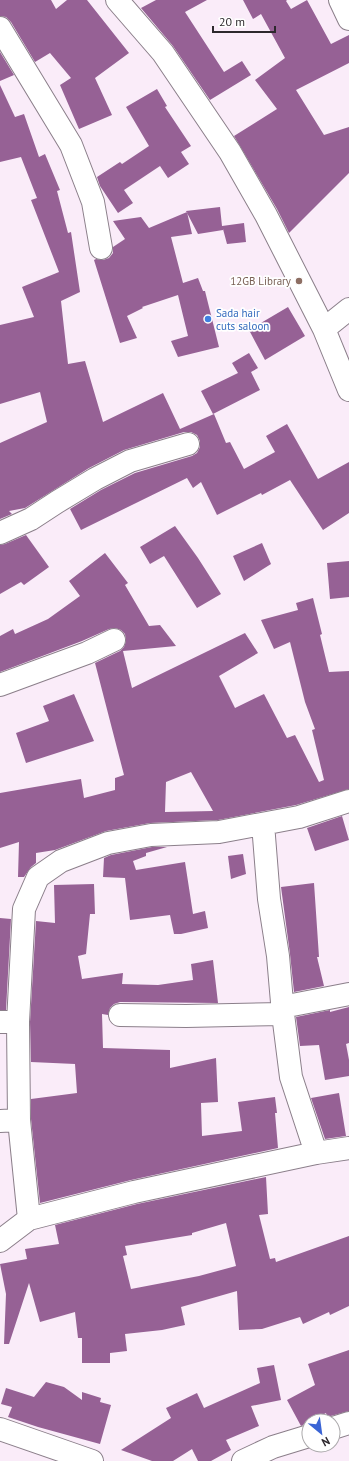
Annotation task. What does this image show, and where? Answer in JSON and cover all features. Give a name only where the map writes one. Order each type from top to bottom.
[{"type":"street","points":[[117,0],[163,53],[230,152],[266,215],[324,329],[349,390]]},
{"type":"street","points":[[340,0],[349,19]]},
{"type":"street","points":[[0,28],[71,145],[93,202],[101,248]]},
{"type":"street","points":[[324,329],[349,308]]},
{"type":"street","points":[[0,533],[31,519],[95,478],[130,461],[188,444]]},
{"type":"street","points":[[0,685],[87,653],[114,640]]},
{"type":"street","points":[[29,1219],[10,1120],[9,1022],[24,909],[38,877],[60,861],[108,844],[151,835],[219,832],[299,817],[349,801]]},
{"type":"street","points":[[263,824],[269,899],[278,956],[282,1011],[291,1077],[316,1153]]},
{"type":"street","points":[[120,1015],[186,1016],[282,1011],[349,994]]},
{"type":"street","points":[[0,1241],[29,1219],[134,1192],[316,1153],[349,1148]]},
{"type":"street","points":[[0,1429],[92,1461]]},
{"type":"street","points":[[243,1461],[273,1448],[301,1439]]},
{"type":"building","points":[[0,0],[51,0],[56,9],[67,0],[87,0],[129,53],[95,78],[112,115],[79,129],[60,85],[71,78],[50,53],[35,62],[11,22],[6,17],[0,16]]},
{"type":"building","points":[[156,0],[207,0],[185,12],[224,72],[242,61],[251,75],[210,100],[173,46],[141,8]]},
{"type":"building","points":[[243,0],[287,0],[286,1],[291,9],[307,0],[331,44],[349,35],[349,63],[296,90],[324,135],[349,127],[349,173],[289,233],[277,209],[234,136],[277,109],[255,80],[285,58],[261,14],[253,19]]},
{"type":"building","points":[[0,52],[14,75],[0,81]]},
{"type":"building","points":[[0,85],[15,117],[24,114],[39,157],[45,154],[60,190],[57,191],[68,233],[71,232],[80,292],[61,301],[68,364],[85,361],[103,422],[163,393],[180,429],[214,414],[226,443],[230,442],[244,469],[275,452],[266,436],[287,424],[318,479],[349,462],[349,513],[323,530],[290,480],[262,495],[261,493],[217,515],[201,482],[193,488],[187,478],[81,530],[70,509],[101,490],[135,473],[192,456],[197,453],[200,447],[200,441],[197,435],[191,432],[184,432],[124,450],[89,468],[25,508],[9,511],[12,514],[0,519],[0,443],[47,422],[40,392],[0,404],[0,325],[34,317],[22,287],[59,272],[31,200],[37,198],[21,157],[0,162]]},
{"type":"building","points":[[157,89],[167,106],[165,107],[191,146],[181,152],[189,164],[168,178],[160,166],[124,190],[133,203],[118,213],[100,186],[97,177],[120,162],[122,164],[149,146],[126,107]]},
{"type":"building","points":[[220,207],[222,226],[244,223],[246,242],[227,244],[223,229],[198,234],[186,211]]},
{"type":"building","points":[[187,212],[192,234],[171,237],[183,283],[198,278],[203,291],[205,291],[219,347],[178,357],[171,341],[188,336],[178,295],[142,307],[143,308],[127,316],[137,338],[120,343],[94,260],[109,258],[113,253],[113,247],[125,239],[113,221],[141,217],[149,228]]},
{"type":"building","points":[[288,307],[305,336],[265,360],[249,330]]},
{"type":"building","points":[[249,353],[258,368],[251,372],[260,390],[213,414],[201,391],[238,373],[232,363]]},
{"type":"building","points":[[175,526],[221,594],[197,608],[164,556],[150,564],[140,547]]},
{"type":"building","points":[[26,535],[49,567],[24,585],[21,582],[0,594],[0,545]]},
{"type":"building","points":[[262,543],[271,564],[244,581],[233,556]]},
{"type":"building","points":[[105,553],[128,583],[125,585],[149,626],[160,625],[176,646],[123,651],[132,688],[245,633],[258,653],[219,676],[235,708],[264,694],[287,738],[295,735],[319,782],[324,780],[312,730],[315,729],[305,702],[290,642],[274,649],[261,620],[298,610],[296,603],[313,598],[329,672],[349,671],[349,789],[296,805],[218,820],[150,823],[106,831],[55,850],[36,853],[36,863],[24,877],[18,877],[19,842],[0,848],[0,793],[81,779],[84,798],[115,790],[115,778],[124,775],[95,663],[120,651],[124,647],[126,641],[125,634],[121,630],[115,628],[109,629],[82,641],[0,672],[0,636],[13,629],[15,634],[48,619],[80,596],[69,581]],"holes":[[[191,772],[213,811],[165,812],[166,782]]]},
{"type":"building","points":[[349,561],[349,597],[330,599],[327,563]]},
{"type":"building","points":[[74,694],[94,741],[26,763],[16,733],[49,721],[43,706]]},
{"type":"building","points":[[342,816],[349,840],[315,851],[307,828]]},
{"type":"building","points":[[152,847],[167,847],[146,853],[146,856],[133,861],[136,870],[185,862],[193,914],[205,911],[208,928],[181,934],[174,934],[170,915],[130,920],[125,878],[103,877],[104,858],[111,855]]},
{"type":"building","points":[[243,854],[246,874],[231,879],[228,856]]},
{"type":"building","points":[[314,883],[319,957],[317,957],[324,986],[294,992],[281,887]]},
{"type":"building","points":[[94,884],[95,914],[90,914],[86,954],[78,956],[82,979],[123,973],[122,984],[158,985],[193,980],[191,964],[213,960],[218,1003],[120,1002],[114,1004],[110,1008],[108,1015],[102,1014],[103,1048],[170,1050],[170,1068],[216,1058],[218,1102],[201,1103],[202,1136],[242,1131],[238,1102],[275,1097],[278,1148],[131,1180],[40,1203],[31,1119],[31,1099],[77,1093],[75,1064],[31,1062],[30,1022],[36,921],[55,923],[54,885]]},
{"type":"building","points":[[0,918],[11,919],[6,1010],[0,1010]]},
{"type":"building","points":[[349,1007],[349,1043],[346,1044],[349,1060],[349,1076],[325,1080],[319,1045],[300,1046],[296,1017],[330,1010],[330,1012]]},
{"type":"building","points":[[339,1093],[346,1136],[325,1139],[311,1098]]},
{"type":"building","points":[[266,1177],[268,1214],[259,1215],[270,1259],[275,1258],[276,1262],[349,1236],[349,1306],[330,1315],[329,1312],[303,1324],[300,1317],[262,1329],[239,1330],[237,1291],[181,1307],[185,1325],[162,1330],[125,1334],[127,1351],[110,1353],[110,1363],[82,1363],[82,1338],[78,1338],[75,1312],[40,1322],[29,1283],[9,1344],[4,1344],[6,1294],[0,1264],[27,1259],[25,1249],[59,1244],[55,1225],[137,1204]],"holes":[[[226,1223],[236,1266],[199,1276],[131,1289],[123,1256],[127,1255],[125,1246],[192,1235],[192,1233]]]},
{"type":"building","points":[[349,1350],[349,1411],[341,1413],[301,1413],[301,1426],[287,1400],[315,1385],[308,1364]]},
{"type":"building","points":[[274,1365],[281,1400],[251,1406],[259,1426],[226,1440],[231,1450],[211,1461],[198,1461],[192,1449],[173,1461],[152,1461],[121,1450],[171,1418],[166,1408],[197,1393],[204,1408],[260,1383],[257,1368]]},
{"type":"building","points":[[46,1382],[64,1387],[82,1400],[82,1392],[101,1398],[100,1402],[111,1405],[100,1444],[8,1417],[12,1407],[1,1404],[6,1388],[34,1397]]},
{"type":"place","name":"12GB Library","points":[[299,281]]},
{"type":"place","name":"Sada hair cuts saloon","points":[[208,319]]}]
